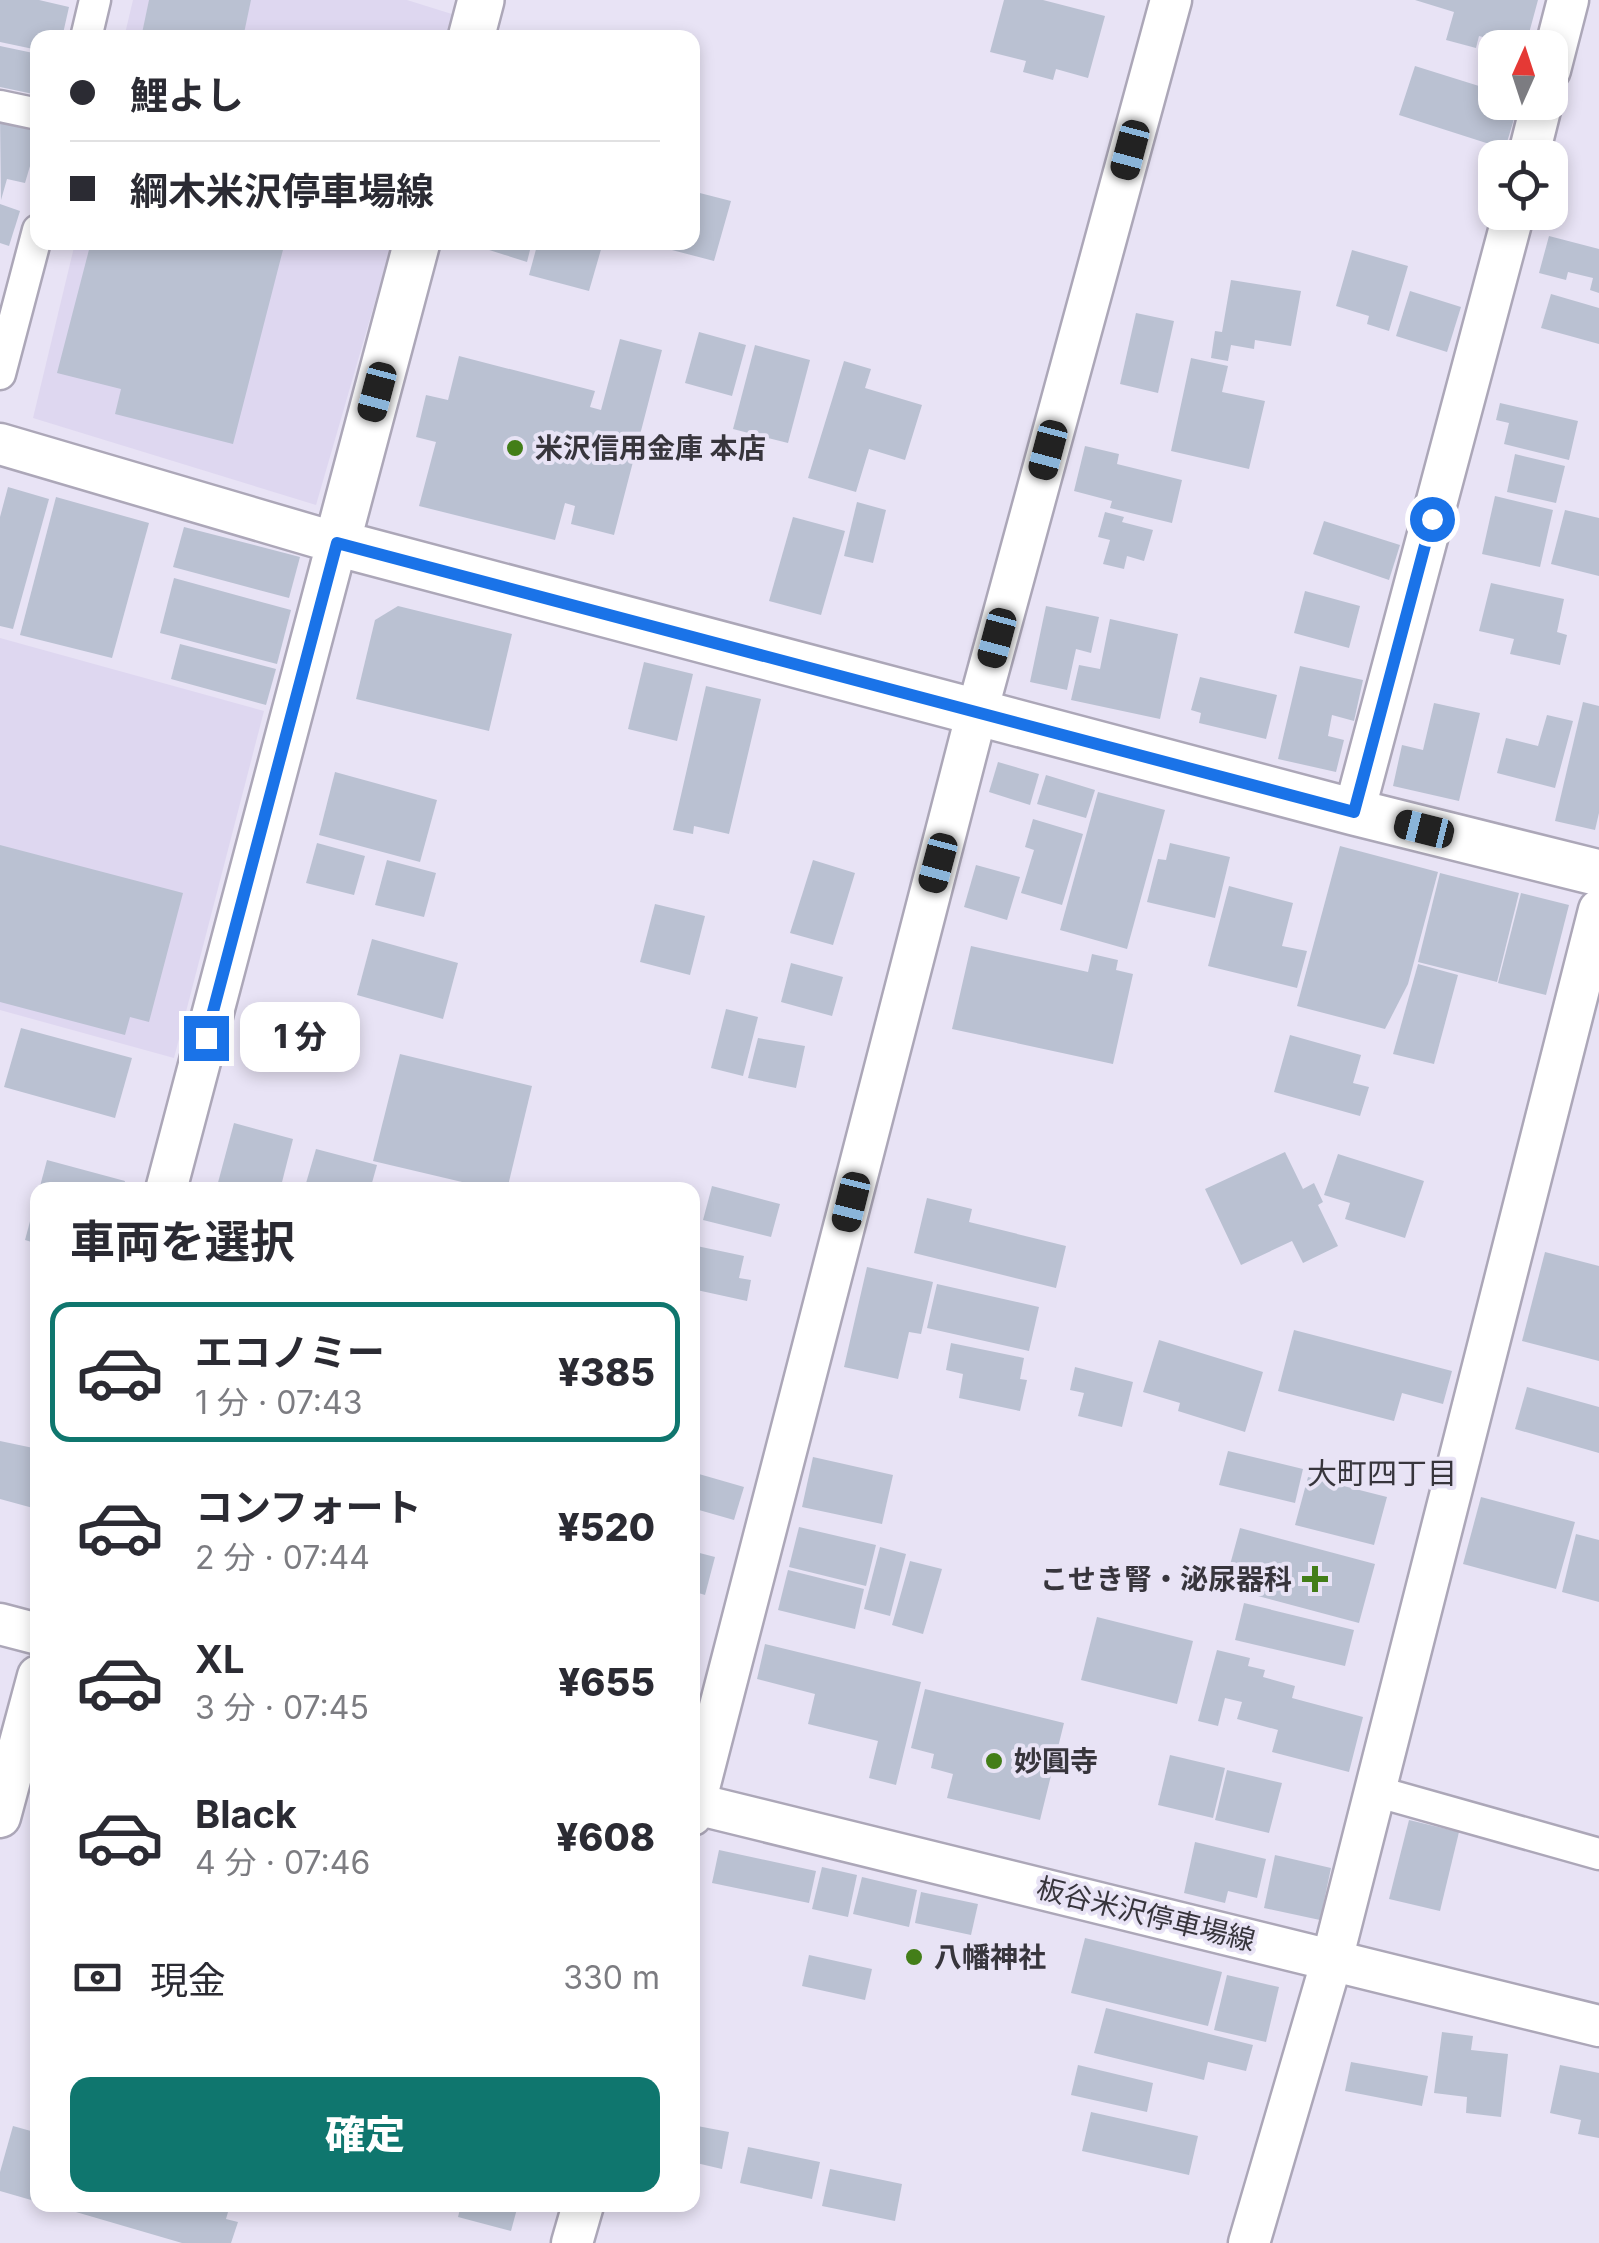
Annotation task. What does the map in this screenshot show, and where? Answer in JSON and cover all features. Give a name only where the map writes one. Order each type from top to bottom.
[{"type":"main road","points":[[473,30],[481,0]]},
{"type":"main road","points":[[415,250],[337,543],[1599,873]]},
{"type":"street","points":[[88,30],[95,0]]},
{"type":"street","points":[[700,1785],[977,712],[1170,0]]},
{"type":"street","points":[[1560,30],[1568,0]]},
{"type":"street","points":[[0,106],[30,112]]},
{"type":"street","points":[[1354,812],[1509,230]]},
{"type":"street","points":[[0,374],[33,250]]},
{"type":"street","points":[[0,444],[337,543],[168,1182]]},
{"type":"street","points":[[1249,2243],[1332,1960],[1599,910]]},
{"type":"street","points":[[0,1624],[30,1632]]},
{"type":"street","points":[[0,1817],[30,1706]]},
{"type":"street","points":[[1374,1791],[1599,1854]]},
{"type":"street","name":"板谷米沢停車場線","points":[[700,1809],[1599,2026]]},
{"type":"street","points":[[572,2243],[580,2212]]},
{"type":"shaded area","points":[[133,0],[407,0],[455,15],[451,30],[126,30]]},
{"type":"shaded area","points":[[73,250],[390,250],[316,505],[33,418]]},
{"type":"shaded area","points":[[0,638],[264,711],[174,1058],[0,1010]]},
{"type":"building","points":[[0,0],[39,0],[69,7],[64,30],[30,30],[30,48],[0,42]]},
{"type":"building","points":[[149,0],[251,0],[245,30],[143,30]]},
{"type":"building","points":[[1004,0],[1043,0],[1105,16],[1088,78],[1056,69],[1053,80],[1023,72],[1026,61],[990,52]]},
{"type":"building","points":[[1415,0],[1538,0],[1530,30],[1478,30],[1476,48],[1446,40],[1454,12]]},
{"type":"building","points":[[0,46],[30,52],[30,93],[0,87]]},
{"type":"building","points":[[1415,66],[1478,86],[1478,120],[1514,120],[1508,140],[1478,140],[1399,115]]},
{"type":"building","points":[[0,115],[30,123],[30,166],[25,183],[7,179],[1,200]]},
{"type":"building","points":[[700,193],[731,201],[714,261],[672,250],[700,250]]},
{"type":"building","points":[[0,204],[20,211],[9,246],[0,243]]},
{"type":"building","points":[[1549,236],[1599,249],[1599,293],[1590,290],[1593,278],[1568,272],[1566,280],[1539,273]]},
{"type":"building","points":[[89,250],[283,250],[233,444],[115,414],[121,389],[57,373]]},
{"type":"building","points":[[489,250],[530,250],[527,262]]},
{"type":"building","points":[[536,250],[601,250],[589,291],[529,275]]},
{"type":"building","points":[[1352,250],[1408,266],[1389,331],[1367,324],[1369,316],[1336,306]]},
{"type":"building","points":[[1231,280],[1301,291],[1291,346],[1255,340],[1254,349],[1231,345],[1228,361],[1211,358],[1215,331],[1222,332]]},
{"type":"building","points":[[1410,291],[1461,307],[1447,352],[1396,336]]},
{"type":"building","points":[[1551,294],[1599,308],[1599,344],[1541,328]]},
{"type":"building","points":[[1136,313],[1174,321],[1158,393],[1120,384]]},
{"type":"building","points":[[699,332],[746,345],[732,396],[685,383]]},
{"type":"building","points":[[620,339],[662,350],[614,535],[571,524],[575,506],[565,503],[555,540],[419,506],[436,442],[416,437],[426,395],[448,400],[459,356],[595,391],[590,407],[601,410]]},
{"type":"building","points":[[755,345],[810,360],[788,443],[733,429]]},
{"type":"building","points":[[1191,358],[1228,366],[1222,392],[1265,401],[1249,469],[1171,451]]},
{"type":"building","points":[[844,361],[871,369],[865,388],[922,405],[905,460],[869,449],[856,492],[808,478]]},
{"type":"building","points":[[1500,403],[1578,421],[1569,460],[1504,444],[1509,423],[1496,420]]},
{"type":"building","points":[[1085,446],[1119,454],[1117,464],[1182,480],[1172,523],[1110,508],[1112,501],[1074,491]]},
{"type":"building","points":[[1515,454],[1565,466],[1556,503],[1507,492]]},
{"type":"building","points":[[8,487],[49,499],[13,629],[0,626],[0,517]]},
{"type":"building","points":[[1495,496],[1553,510],[1540,567],[1482,554]]},
{"type":"building","points":[[56,497],[149,523],[112,658],[20,635]]},
{"type":"building","points":[[857,502],[886,510],[873,563],[844,556]]},
{"type":"building","points":[[1565,510],[1599,518],[1599,576],[1551,564]]},
{"type":"building","points":[[1105,512],[1124,517],[1122,522],[1153,530],[1144,561],[1127,556],[1124,569],[1103,564],[1110,540],[1098,537]]},
{"type":"building","points":[[793,517],[845,531],[821,615],[769,601]]},
{"type":"building","points":[[1324,521],[1400,545],[1389,580],[1313,554]]},
{"type":"building","points":[[184,527],[300,557],[289,598],[173,567]]},
{"type":"building","points":[[174,578],[291,610],[277,664],[160,633]]},
{"type":"building","points":[[1491,583],[1564,599],[1557,632],[1567,635],[1560,665],[1510,654],[1514,639],[1479,631]]},
{"type":"building","points":[[1305,591],[1360,606],[1349,648],[1294,633]]},
{"type":"building","points":[[398,606],[512,634],[489,731],[356,699],[375,620]]},
{"type":"building","points":[[1046,606],[1099,617],[1091,653],[1076,649],[1067,690],[1030,682]]},
{"type":"building","points":[[1110,619],[1178,634],[1160,719],[1071,700],[1079,665],[1100,669]]},
{"type":"building","points":[[180,644],[276,669],[266,705],[171,679]]},
{"type":"building","points":[[644,662],[693,674],[677,741],[628,729]]},
{"type":"building","points":[[1300,666],[1363,680],[1354,721],[1332,715],[1328,736],[1344,740],[1336,772],[1278,759]]},
{"type":"building","points":[[1200,677],[1277,695],[1266,739],[1199,723],[1201,713],[1191,710]]},
{"type":"building","points":[[706,686],[761,699],[729,834],[694,826],[693,834],[673,830]]},
{"type":"building","points":[[1583,702],[1599,706],[1599,813],[1595,830],[1555,821]]},
{"type":"building","points":[[1434,703],[1480,713],[1459,801],[1393,786],[1402,745],[1423,750]]},
{"type":"building","points":[[1547,715],[1573,721],[1555,788],[1497,773],[1506,738],[1538,746]]},
{"type":"building","points":[[998,762],[1039,774],[1030,805],[989,792]]},
{"type":"building","points":[[335,772],[437,800],[420,862],[319,835]]},
{"type":"building","points":[[1046,775],[1095,790],[1086,818],[1037,804]]},
{"type":"building","points":[[1098,792],[1165,810],[1127,949],[1060,930]]},
{"type":"building","points":[[1033,819],[1083,834],[1062,905],[1021,893],[1034,850],[1025,847]]},
{"type":"building","points":[[317,843],[365,856],[354,895],[306,883]]},
{"type":"building","points":[[1170,843],[1230,857],[1215,918],[1147,902],[1158,859],[1166,860]]},
{"type":"building","points":[[0,845],[183,893],[149,1022],[130,1017],[125,1035],[0,1002]]},
{"type":"building","points":[[1340,846],[1438,872],[1408,984],[1385,1029],[1297,1006]]},
{"type":"building","points":[[387,860],[436,873],[424,917],[375,905]]},
{"type":"building","points":[[813,860],[855,873],[833,945],[790,933]]},
{"type":"building","points":[[976,865],[1020,877],[1007,920],[964,907]]},
{"type":"building","points":[[1440,873],[1519,893],[1497,982],[1418,962]]},
{"type":"building","points":[[1229,886],[1293,903],[1282,946],[1307,951],[1297,988],[1208,966]]},
{"type":"building","points":[[1521,893],[1569,905],[1546,995],[1498,983]]},
{"type":"building","points":[[655,904],[705,916],[690,975],[640,962]]},
{"type":"building","points":[[372,939],[458,963],[443,1019],[357,995]]},
{"type":"building","points":[[971,946],[1088,972],[1092,954],[1118,960],[1116,970],[1133,974],[1113,1064],[952,1029]]},
{"type":"building","points":[[791,963],[843,977],[832,1016],[781,1002]]},
{"type":"building","points":[[1418,964],[1458,975],[1434,1064],[1393,1054]]},
{"type":"building","points":[[726,1009],[758,1017],[743,1076],[711,1068]]},
{"type":"building","points":[[21,1028],[132,1058],[115,1118],[4,1087]]},
{"type":"building","points":[[1290,1035],[1361,1055],[1353,1083],[1369,1087],[1360,1116],[1274,1092]]},
{"type":"building","points":[[758,1038],[805,1046],[796,1088],[748,1078]]},
{"type":"building","points":[[400,1054],[532,1086],[509,1182],[462,1182],[373,1161]]},
{"type":"building","points":[[234,1123],[293,1139],[282,1182],[218,1182]]},
{"type":"building","points":[[316,1149],[377,1165],[372,1182],[306,1182]]},
{"type":"building","points":[[1285,1152],[1303,1189],[1314,1183],[1323,1202],[1318,1205],[1338,1246],[1303,1263],[1292,1241],[1241,1265],[1205,1189]]},
{"type":"building","points":[[1338,1154],[1424,1181],[1405,1238],[1345,1219],[1350,1203],[1324,1195]]},
{"type":"building","points":[[47,1160],[125,1181],[125,1182],[41,1182]]},
{"type":"building","points":[[712,1186],[780,1204],[771,1237],[703,1220]]},
{"type":"building","points":[[927,1198],[972,1209],[969,1222],[1066,1246],[1056,1288],[914,1253]]},
{"type":"building","points":[[700,1247],[744,1256],[739,1278],[751,1280],[747,1301],[700,1291]]},
{"type":"building","points":[[1545,1252],[1599,1266],[1599,1361],[1522,1341]]},
{"type":"building","points":[[867,1267],[933,1282],[921,1334],[909,1332],[898,1379],[844,1367]]},
{"type":"building","points":[[937,1284],[1039,1307],[1029,1351],[927,1328]]},
{"type":"building","points":[[1294,1330],[1452,1371],[1443,1404],[1402,1393],[1394,1421],[1278,1391]]},
{"type":"building","points":[[1159,1340],[1263,1372],[1245,1432],[1178,1411],[1180,1403],[1143,1392]]},
{"type":"building","points":[[951,1343],[1024,1358],[1020,1379],[1027,1380],[1020,1411],[959,1398],[963,1374],[946,1370]]},
{"type":"building","points":[[1075,1367],[1133,1382],[1122,1427],[1078,1416],[1084,1393],[1070,1390]]},
{"type":"building","points":[[1527,1387],[1599,1407],[1599,1453],[1515,1429]]},
{"type":"building","points":[[0,1441],[30,1447],[30,1507],[0,1499]]},
{"type":"building","points":[[1228,1451],[1303,1469],[1295,1503],[1219,1485]]},
{"type":"building","points":[[813,1457],[893,1475],[882,1524],[802,1507]]},
{"type":"building","points":[[700,1474],[744,1487],[734,1520],[700,1510]]},
{"type":"building","points":[[1308,1477],[1387,1497],[1374,1545],[1295,1525]]},
{"type":"building","points":[[1481,1497],[1575,1522],[1556,1589],[1463,1564]]},
{"type":"building","points":[[799,1527],[876,1545],[866,1586],[789,1567]]},
{"type":"building","points":[[1240,1528],[1375,1564],[1359,1623],[1224,1587]]},
{"type":"building","points":[[1576,1534],[1599,1540],[1599,1602],[1562,1592]]},
{"type":"building","points":[[880,1547],[906,1554],[890,1616],[864,1609]]},
{"type":"building","points":[[700,1553],[715,1557],[705,1595],[700,1593]]},
{"type":"building","points":[[910,1561],[942,1569],[923,1634],[892,1625]]},
{"type":"building","points":[[788,1570],[864,1589],[855,1629],[778,1610]]},
{"type":"building","points":[[1244,1603],[1354,1630],[1345,1666],[1235,1640]]},
{"type":"building","points":[[1097,1617],[1193,1641],[1177,1704],[1081,1680]]},
{"type":"building","points":[[765,1644],[921,1682],[896,1785],[869,1778],[878,1741],[808,1724],[815,1694],[757,1679]]},
{"type":"building","points":[[1217,1650],[1250,1658],[1248,1666],[1265,1670],[1263,1677],[1295,1686],[1292,1698],[1363,1717],[1349,1772],[1272,1752],[1278,1730],[1237,1719],[1242,1702],[1225,1698],[1218,1726],[1198,1721]]},
{"type":"building","name":"妙圓寺","points":[[925,1689],[1064,1723],[1040,1820],[947,1798],[953,1774],[931,1768],[934,1754],[911,1748]]},
{"type":"building","points":[[1170,1755],[1225,1768],[1213,1818],[1158,1805]]},
{"type":"building","points":[[1227,1770],[1282,1783],[1269,1833],[1215,1820]]},
{"type":"building","points":[[1409,1820],[1459,1832],[1440,1911],[1389,1899]]},
{"type":"building","points":[[1195,1842],[1266,1859],[1257,1898],[1228,1891],[1225,1903],[1184,1893]]},
{"type":"building","points":[[719,1850],[816,1871],[809,1903],[712,1883]]},
{"type":"building","points":[[1275,1855],[1331,1868],[1320,1920],[1264,1908]]},
{"type":"building","points":[[822,1867],[857,1875],[848,1917],[812,1909]]},
{"type":"building","points":[[862,1877],[917,1890],[909,1927],[853,1914]]},
{"type":"building","points":[[921,1892],[978,1904],[971,1935],[915,1923]]},
{"type":"building","points":[[1085,1938],[1222,1972],[1208,2026],[1071,1993]]},
{"type":"building","points":[[809,1955],[872,1969],[865,2000],[802,1986]]},
{"type":"building","points":[[1227,1975],[1279,1987],[1266,2042],[1214,2030]]},
{"type":"building","points":[[1106,2008],[1253,2045],[1246,2071],[1208,2062],[1204,2080],[1094,2053]]},
{"type":"building","points":[[1442,2032],[1473,2036],[1471,2050],[1508,2054],[1501,2117],[1466,2113],[1467,2097],[1434,2093]]},
{"type":"building","points":[[1351,2062],[1428,2076],[1422,2106],[1345,2091]]},
{"type":"building","points":[[1078,2065],[1153,2083],[1147,2112],[1071,2095]]},
{"type":"building","points":[[1560,2065],[1599,2073],[1599,2138],[1578,2134],[1581,2120],[1550,2113]]},
{"type":"building","points":[[1091,2112],[1198,2136],[1189,2175],[1082,2151]]},
{"type":"building","points":[[13,2126],[30,2131],[30,2200],[0,2191],[0,2172]]},
{"type":"building","points":[[700,2127],[729,2132],[722,2169],[700,2164]]},
{"type":"building","points":[[748,2147],[820,2162],[812,2199],[740,2183]]},
{"type":"building","points":[[830,2169],[902,2184],[895,2221],[822,2206]]},
{"type":"building","points":[[76,2212],[228,2212],[226,2219],[238,2222],[231,2243],[182,2243]]},
{"type":"building","points":[[459,2212],[516,2212],[511,2231],[458,2217]]},
{"type":"place","name":"米沢信用金庫 本店","points":[[515,448]]},
{"type":"place","name":"こせき腎・泌尿器科","points":[[1315,1579]]},
{"type":"place","name":"妙圓寺","points":[[994,1761]]},
{"type":"place","name":"八幡神社","points":[[914,1957]]},
{"type":"district","name":"大町四丁目","points":[[1382,1473]]},
{"type":"route","points":[[206,1038],[337,543],[1354,812],[1432,519]]}]
